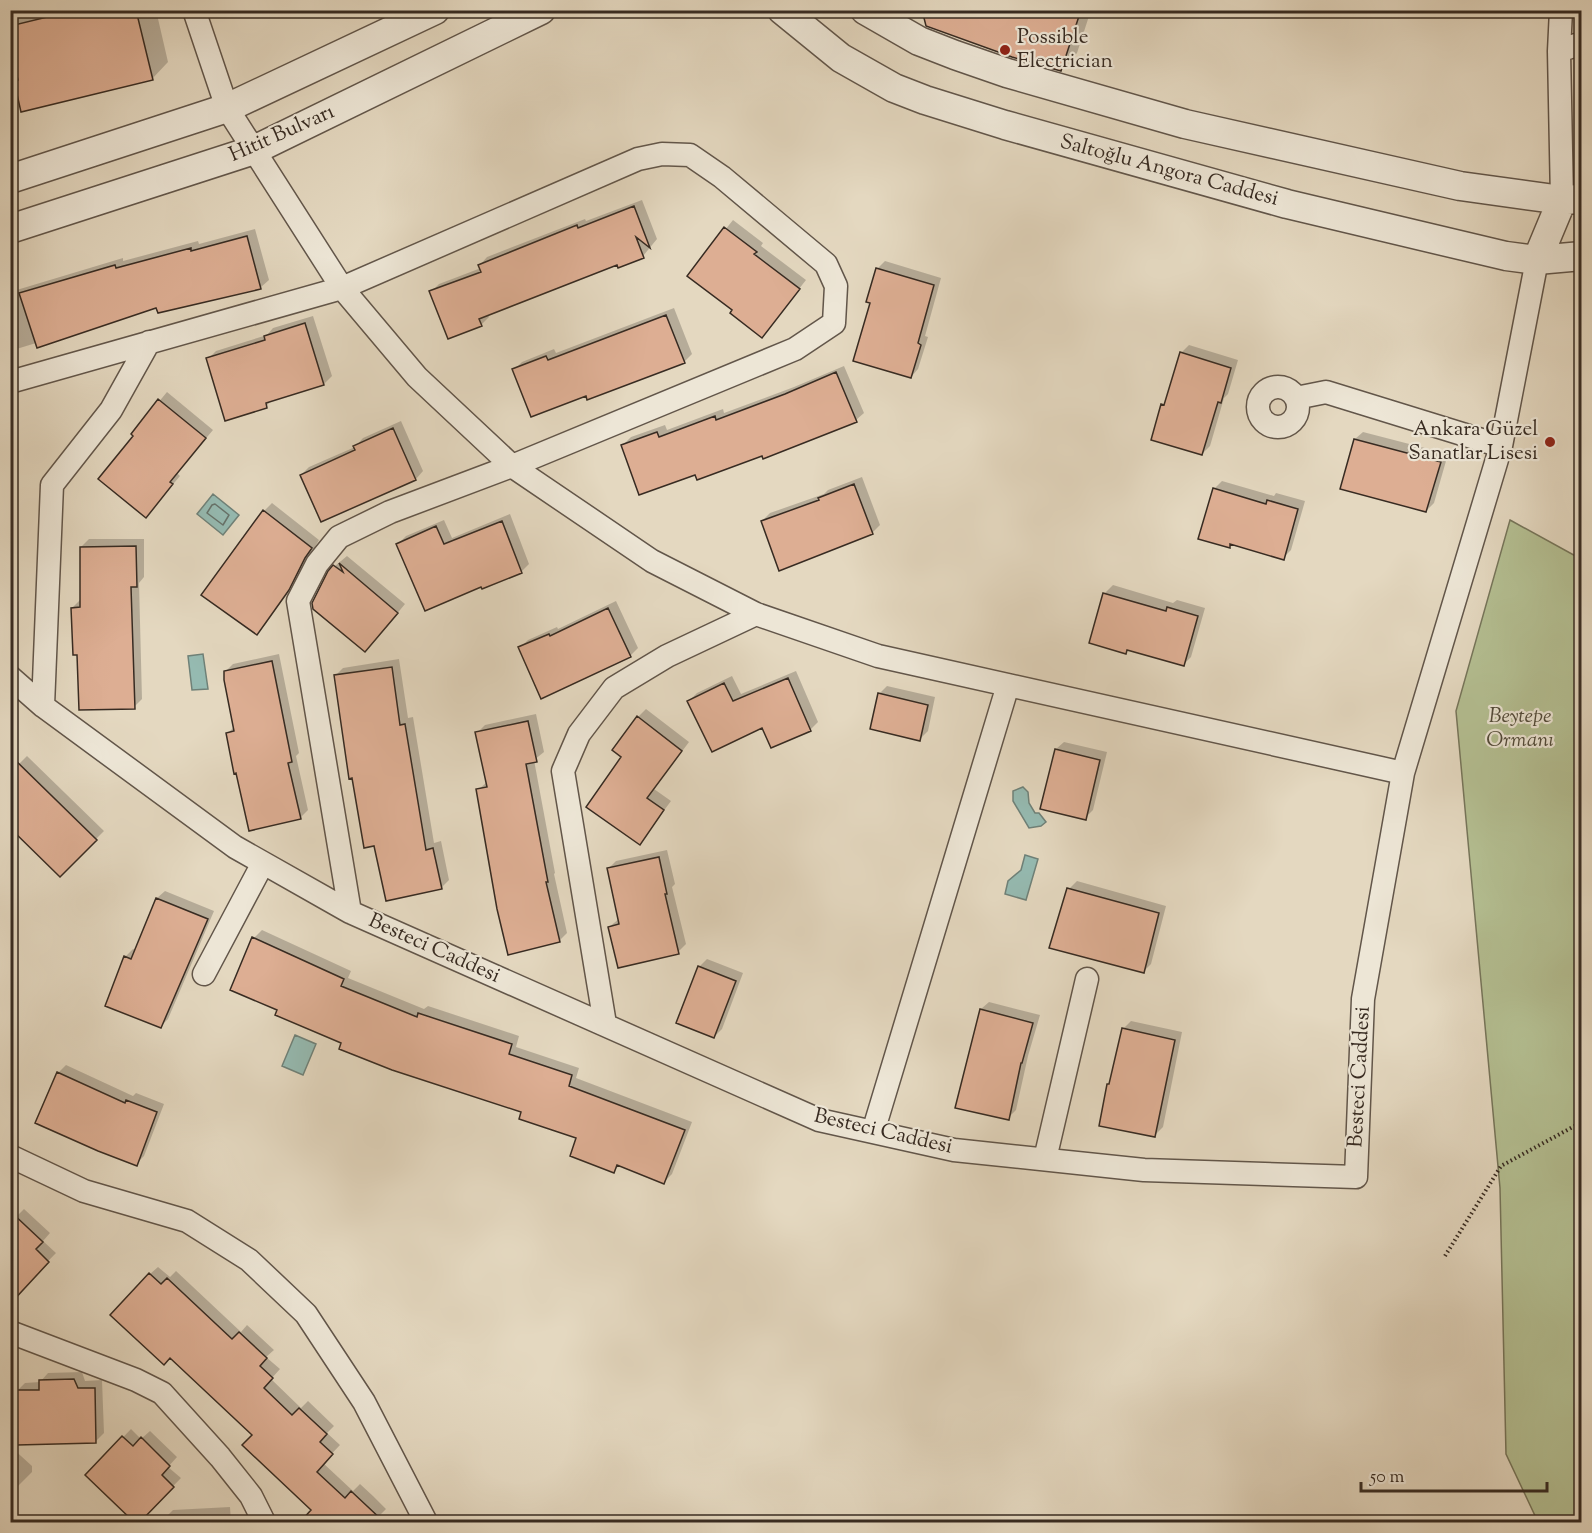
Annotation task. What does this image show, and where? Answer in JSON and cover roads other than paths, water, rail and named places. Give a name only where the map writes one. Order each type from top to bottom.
[{"type":"street","points":[[194,10],[227,108],[342,288],[417,378],[512,466],[652,561],[756,614],[878,656],[1402,773],[1502,446],[1537,260],[1572,199],[1559,51],[1561,10]]},
{"type":"street","points":[[10,179],[227,108],[435,10]]},
{"type":"street","name":"Hitit Bulvarı","points":[[10,229],[254,150],[541,10]]},
{"type":"street","name":"Saltoğlu Angora Caddesi","points":[[782,10],[842,58],[894,88],[1005,125],[1287,204],[1506,256],[1537,260],[1581,256]]},
{"type":"street","points":[[865,10],[919,41],[955,55],[1006,73],[1185,124],[1460,186],[1572,199]]},
{"type":"street","points":[[1559,51],[1581,43]]},
{"type":"street","points":[[10,382],[342,288],[638,159],[662,154],[690,155],[723,177],[826,264],[837,286],[834,323],[795,349],[512,466],[390,512],[339,537],[317,564],[298,601],[350,912]]},
{"type":"street","points":[[43,706],[52,485],[111,410],[149,342]]},
{"type":"street","points":[[1296,398],[1326,392],[1502,446]]},
{"type":"street","points":[[605,1024],[563,771],[579,734],[614,688],[667,656],[756,614]]},
{"type":"street","name":"Besteci Caddesi","points":[[10,677],[43,706],[235,847],[350,912],[819,1120],[954,1150],[1144,1170],[1356,1177],[1363,999],[1402,773]]},
{"type":"street","points":[[873,1132],[1008,685]]},
{"type":"street","points":[[204,974],[263,863]]},
{"type":"street","points":[[1045,1160],[1087,979]]},
{"type":"street","points":[[10,1156],[84,1191],[187,1221],[249,1260],[306,1314],[364,1402],[426,1522]]},
{"type":"street","points":[[10,1332],[136,1380],[162,1393],[220,1457],[251,1496],[264,1522]]},
{"type":"water","points":[[213,494],[239,515],[223,535],[197,514]]},
{"type":"water","points":[[203,654],[208,689],[192,690],[188,656]]},
{"type":"water","points":[[1023,787],[1028,792],[1029,803],[1035,813],[1039,813],[1046,822],[1041,826],[1029,828],[1013,801],[1013,791]]},
{"type":"water","points":[[1025,855],[1038,859],[1026,900],[1005,894],[1008,881],[1021,870]]},
{"type":"water","points":[[295,1035],[316,1044],[303,1075],[282,1066]]},
{"type":"place","name":"Possible Electrician","points":[[1005,50]]},
{"type":"place","name":"Ankara Güzel Sanatlar Lisesi","points":[[1550,442]]},
{"type":"park label","name":"Beytepe Ormanı","points":[[1520,729]]}]
